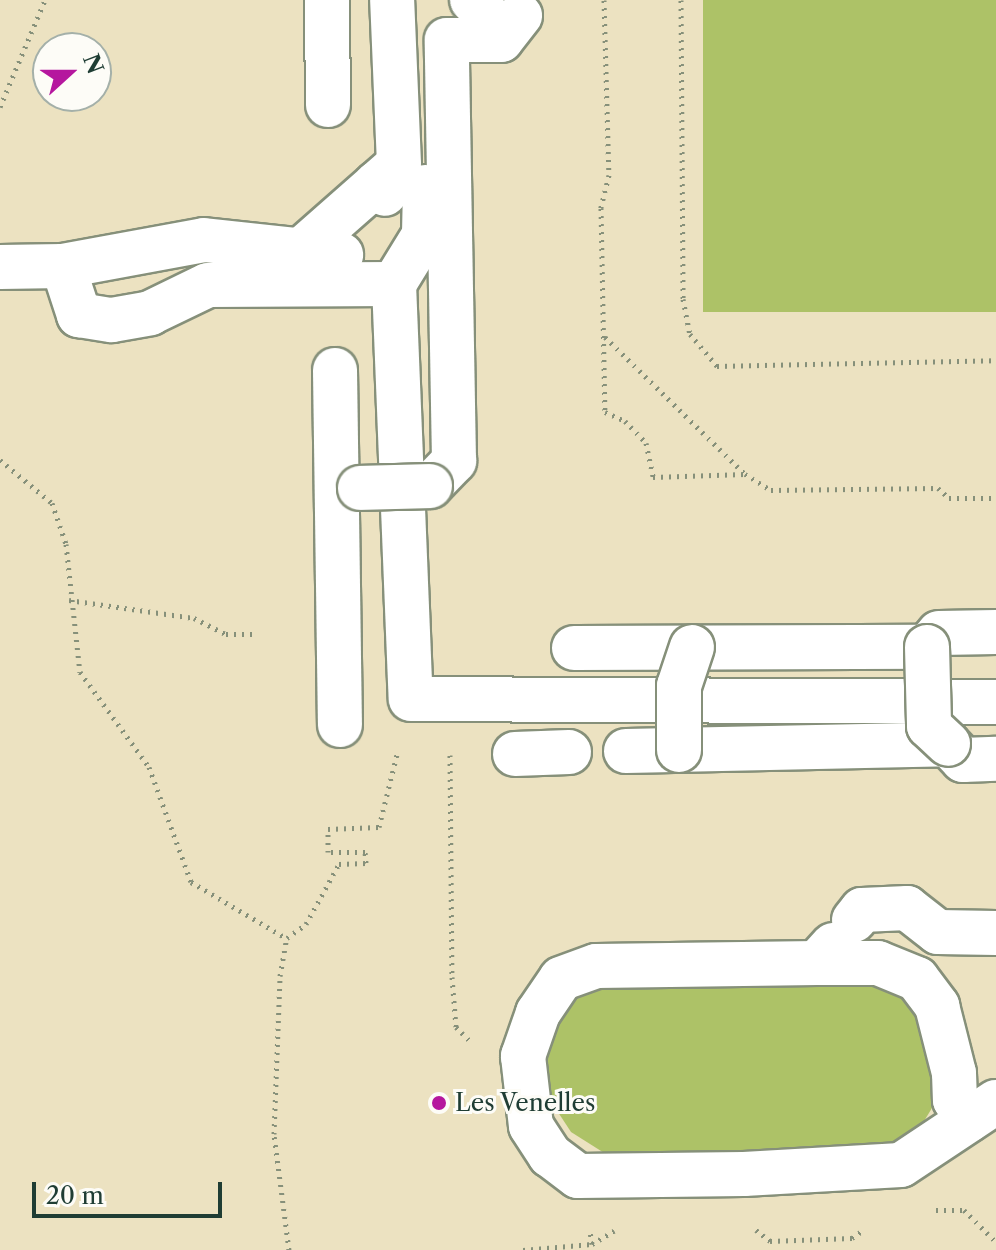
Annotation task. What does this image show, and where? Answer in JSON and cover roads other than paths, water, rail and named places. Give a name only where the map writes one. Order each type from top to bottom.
[{"type":"street","points":[[327,0],[328,105]]},
{"type":"street","points":[[392,0],[399,164],[368,234],[430,698],[996,702]]},
{"type":"street","points":[[348,488],[430,486],[454,461],[447,40],[501,40],[497,14]]},
{"type":"street","points":[[0,267],[63,266],[204,240],[368,234]]},
{"type":"street","points":[[63,266],[79,315],[112,320],[150,313],[208,285],[368,234]]},
{"type":"street","points":[[335,370],[348,488],[340,725]]},
{"type":"street","points":[[996,632],[939,633],[927,647],[929,726],[963,760],[996,759]]},
{"type":"street","points":[[679,750],[679,686],[692,647]]},
{"type":"street","points":[[574,648],[927,647]]},
{"type":"street","points":[[626,751],[948,744]]},
{"type":"street","points":[[515,754],[569,752]]},
{"type":"street","points":[[834,943],[862,910],[907,908],[938,932],[996,933]]},
{"type":"street","points":[[834,943],[917,979],[937,1006],[954,1073],[955,1100],[983,1111],[901,1165],[744,1174],[578,1176],[550,1155],[531,1126],[523,1056],[538,1013],[561,979],[596,966],[834,943]]},
{"type":"place","name":"Les Venelles","points":[[439,1103]]}]
